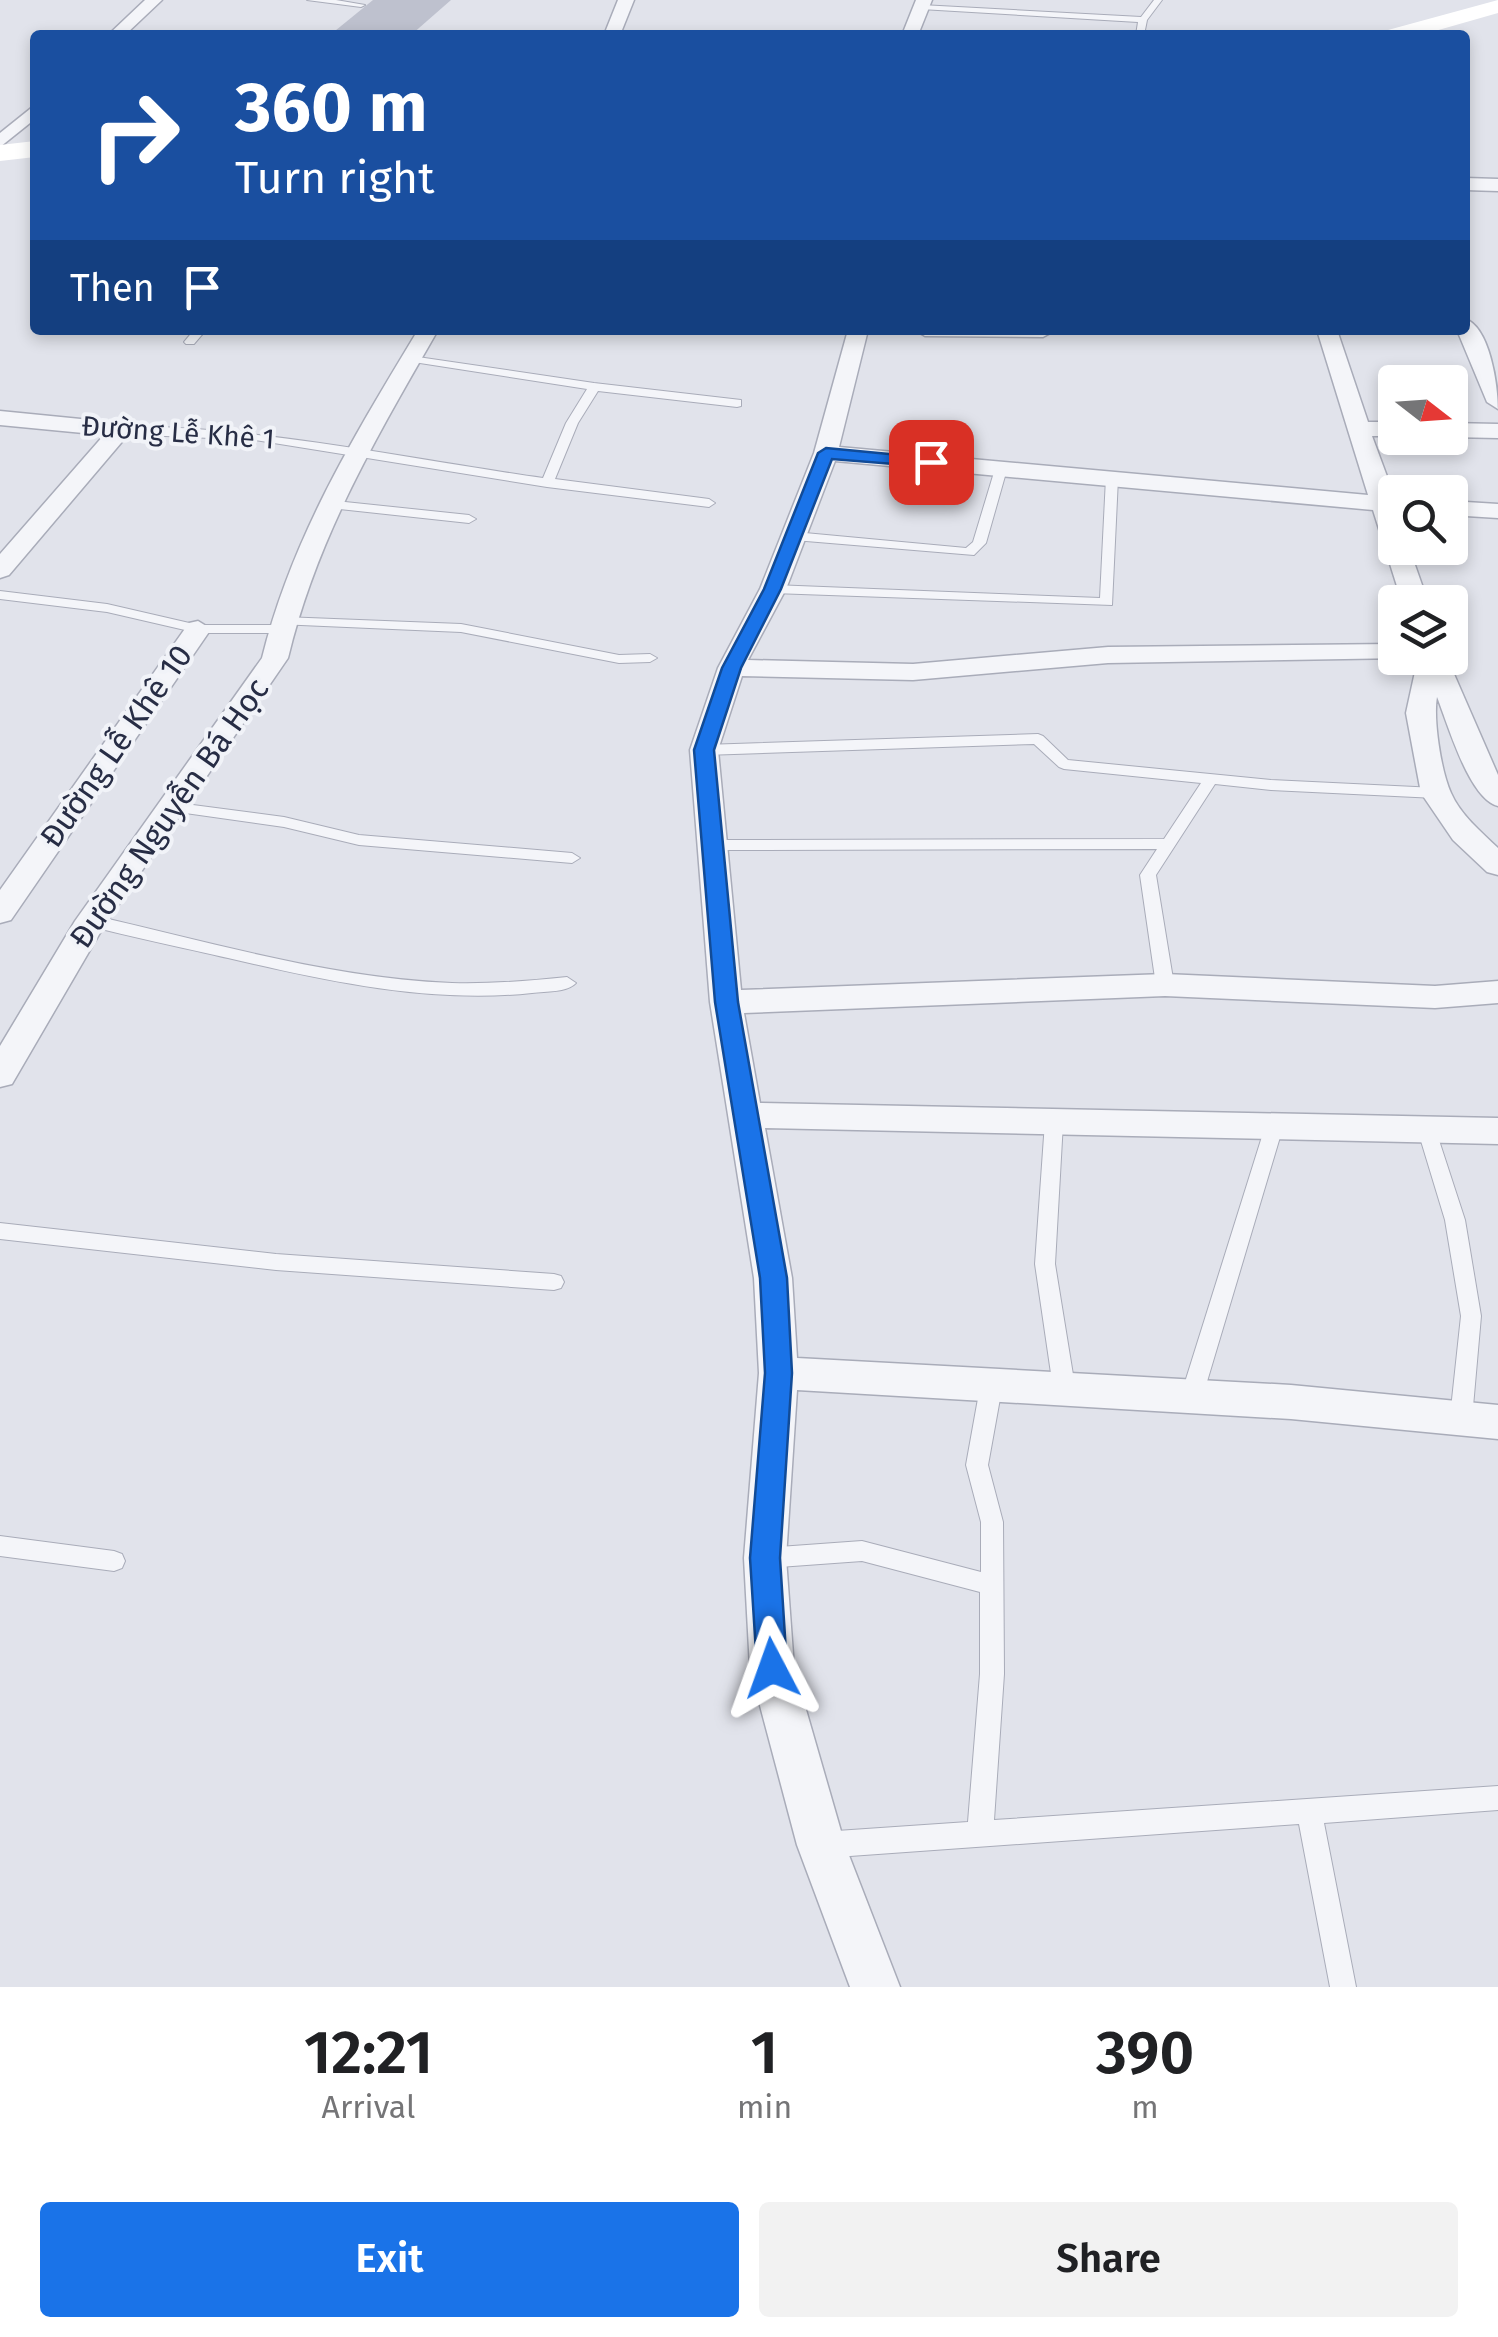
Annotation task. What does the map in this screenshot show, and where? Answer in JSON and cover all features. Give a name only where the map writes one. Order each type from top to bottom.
[{"type":"main road","points":[[1414,30],[1498,6]]},
{"type":"main road","points":[[0,153],[30,150]]},
{"type":"street","points":[[121,30],[154,0]]},
{"type":"street","points":[[614,30],[626,0]]},
{"type":"street","points":[[912,30],[922,3]]},
{"type":"street","points":[[0,142],[30,115]]},
{"type":"street","points":[[1470,184],[1498,185]]},
{"type":"street","name":"Đường Nguyễn Bá Học","points":[[0,1076],[91,921],[275,658],[282,625],[326,504],[354,450],[425,335]]},
{"type":"street","points":[[857,335],[826,453],[772,589],[732,668],[704,750],[726,1002],[774,1278],[779,1373],[765,1558],[772,1668],[821,1845],[875,1987]]},
{"type":"street","points":[[1330,335],[1358,429],[1378,478]]},
{"type":"street","points":[[1469,335],[1498,402]]},
{"type":"street","name":"Đường Lễ Khê 1","points":[[0,418],[121,430]]},
{"type":"street","points":[[1358,429],[1378,429]]},
{"type":"street","points":[[0,570],[121,430]]},
{"type":"street","points":[[1468,430],[1498,431]]},
{"type":"street","points":[[826,453],[1378,504]]},
{"type":"street","points":[[1468,509],[1498,511]]},
{"type":"street","name":"Đường Lễ Khê 10","points":[[0,913],[198,629]]},
{"type":"street","points":[[732,668],[913,672],[1108,655],[1378,652]]},
{"type":"street","points":[[1428,675],[1420,713],[1436,794],[1464,833],[1498,865]]},
{"type":"street","points":[[1439,675],[1488,785],[1498,797]]},
{"type":"street","points":[[726,1002],[1165,985],[1435,996],[1498,992]]},
{"type":"street","points":[[746,1115],[1498,1130]]},
{"type":"street","points":[[779,1373],[1192,1395],[1480,1420]]},
{"type":"lane","points":[[311,0],[361,5]]},
{"type":"lane","points":[[1141,30],[1143,20],[1158,0]]},
{"type":"lane","points":[[922,3],[1143,20]]},
{"type":"lane","points":[[190,342],[196,335]]},
{"type":"lane","points":[[411,358],[594,387],[737,402]]},
{"type":"lane","points":[[547,483],[572,423],[594,387]]},
{"type":"lane","name":"Đường Lễ Khê 1","points":[[121,430],[167,428],[300,440],[547,483],[709,503]]},
{"type":"lane","points":[[794,536],[969,552],[979,542],[1002,469]]},
{"type":"lane","points":[[772,589],[1107,602],[1112,478]]},
{"type":"lane","points":[[326,504],[469,519]]},
{"type":"lane","points":[[0,596],[107,608],[198,629],[282,625],[461,628],[618,659],[650,658]]},
{"type":"lane","points":[[704,750],[1038,740],[1064,764],[1211,779],[1436,794]]},
{"type":"lane","points":[[1165,985],[1148,875],[1211,779]]},
{"type":"lane","points":[[170,806],[284,822],[359,840],[572,858]]},
{"type":"lane","points":[[713,846],[1169,844]]},
{"type":"lane","points":[[91,921],[338,974],[464,990],[519,991],[566,983]]},
{"type":"lane","points":[[1054,1122],[1045,1264],[1064,1387]]},
{"type":"lane","points":[[1192,1395],[1274,1127]]},
{"type":"lane","points":[[1426,1130],[1455,1220],[1471,1316],[1480,1420]]},
{"type":"lane","points":[[0,1231],[184,1256],[554,1282]]},
{"type":"lane","points":[[980,1834],[992,1674],[992,1522],[977,1465],[992,1382]]},
{"type":"lane","points":[[0,1546],[114,1561]]},
{"type":"lane","points":[[765,1558],[862,1551],[992,1586]]},
{"type":"lane","points":[[821,1845],[1498,1798]]},
{"type":"lane","points":[[1309,1811],[1343,1987]]},
{"type":"building","points":[[373,0],[451,0],[417,30],[336,30]]},
{"type":"route","points":[[772,1668],[765,1558],[779,1373],[774,1278],[726,1002],[704,750],[732,668],[772,589],[826,453],[931,462]]}]
